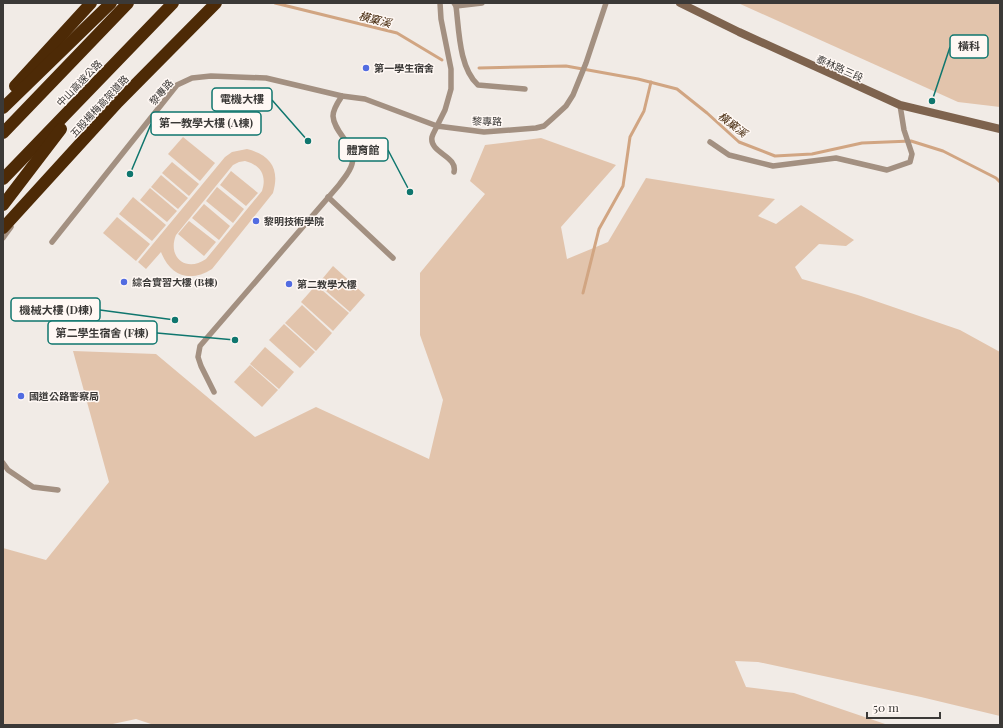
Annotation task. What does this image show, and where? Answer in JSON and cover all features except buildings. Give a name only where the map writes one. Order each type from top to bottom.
[{"type":"highway","points":[[3,100],[91,3]]},
{"type":"highway","points":[[3,103],[111,3]]},
{"type":"highway","points":[[3,108],[111,3]]},
{"type":"highway","name":"中山高速公路","points":[[3,133],[128,3]]},
{"type":"highway","name":"中山高速公路","points":[[3,179],[173,3]]},
{"type":"highway","name":"五股楊梅高架道路","points":[[3,228],[118,102],[216,3]]},
{"type":"highway","points":[[3,205],[97,82]]},
{"type":"main road","name":"泰林路三段","points":[[680,3],[739,32],[900,106],[1000,129]]},
{"type":"lane","points":[[3,238],[31,201],[117,106],[219,3]]},
{"type":"lane","points":[[440,3],[451,69],[451,89],[445,110],[432,137],[432,142],[434,146],[454,164],[454,172]]},
{"type":"lane","points":[[482,3],[455,4],[467,71],[478,85],[525,89]]},
{"type":"lane","name":"黎專路","points":[[52,242],[177,85],[192,78],[211,76],[266,78],[342,96],[365,99],[438,126],[484,132],[536,128],[544,126],[566,106],[579,82],[606,3]]},
{"type":"lane","points":[[214,392],[198,357],[200,346],[328,197],[347,174],[352,165],[353,157],[350,148],[335,125],[333,116],[335,107],[342,96]]},
{"type":"lane","points":[[710,142],[728,155],[773,166],[836,158],[887,170],[910,162],[912,154],[904,130],[900,106]]},
{"type":"lane","points":[[328,197],[393,258]]},
{"type":"lane","points":[[3,463],[8,470],[33,487],[58,490]]},
{"type":"shaded area","points":[[738,3],[1000,3],[1000,107],[958,102]]},
{"type":"shaded area","points":[[183,137],[215,163],[200,181],[168,154]]},
{"type":"shaded area","points":[[541,138],[616,165],[561,227],[567,259],[608,242],[646,178],[775,199],[758,216],[776,224],[801,205],[854,240],[846,246],[819,244],[795,267],[802,279],[858,295],[960,330],[1000,352],[1000,716],[921,697],[758,662],[735,661],[746,687],[794,693],[888,725],[154,725],[136,719],[108,725],[3,725],[3,548],[46,560],[109,482],[73,351],[156,354],[255,437],[316,407],[429,459],[443,400],[420,335],[420,273],[485,194],[470,181],[485,145]]},
{"type":"shaded area","points":[[247,149],[268,159],[274,170],[275,184],[273,193],[212,269],[196,276],[182,275],[175,272],[170,267],[161,252],[146,269],[138,262],[225,157],[232,152]],"holes":[[[245,161],[259,168],[263,176],[264,181],[262,191],[206,259],[199,263],[192,264],[185,263],[180,260],[176,256],[174,250],[176,235],[233,165]]]},
{"type":"shaded area","points":[[172,162],[199,184],[189,196],[162,173]]},
{"type":"shaded area","points":[[231,171],[258,193],[246,206],[220,185]]},
{"type":"shaded area","points":[[161,175],[188,198],[178,209],[151,187]]},
{"type":"shaded area","points":[[217,187],[244,209],[233,223],[206,201]]},
{"type":"shaded area","points":[[150,188],[177,211],[167,222],[140,200]]},
{"type":"shaded area","points":[[133,197],[166,225],[152,241],[119,214]]},
{"type":"shaded area","points":[[204,204],[230,226],[219,240],[192,218]]},
{"type":"shaded area","points":[[117,217],[150,244],[136,261],[103,233]]},
{"type":"shaded area","points":[[189,221],[216,242],[204,256],[178,234]]},
{"type":"shaded area","points":[[333,266],[365,295],[350,312],[318,284]]},
{"type":"shaded area","points":[[316,285],[349,313],[333,331],[301,302]]},
{"type":"shaded area","points":[[302,305],[332,333],[316,351],[285,323]]},
{"type":"shaded area","points":[[284,324],[315,352],[300,368],[269,340]]},
{"type":"shaded area","points":[[265,347],[294,372],[279,389],[250,364]]},
{"type":"shaded area","points":[[250,365],[278,390],[262,407],[234,382]]},
{"type":"waterway","name":"橫窠溪","points":[[275,3],[397,33],[442,60]]},
{"type":"waterway","name":"橫窠溪","points":[[479,68],[566,66],[638,79],[677,89],[707,113],[739,142],[775,156],[812,154],[862,143],[911,141],[943,151],[996,178],[1000,182]]},
{"type":"waterway","points":[[583,293],[599,229],[623,186],[630,137],[644,111],[651,82]]},
{"type":"place","name":"第一學生宿舍","points":[[366,68]]},
{"type":"place","name":"橫科","points":[[932,101]]},
{"type":"place","name":"電機大樓","points":[[308,141]]},
{"type":"place","name":"第一教學大樓 (A棟)","points":[[130,174]]},
{"type":"place","name":"體育館","points":[[410,192]]},
{"type":"place","name":"黎明技術學院","points":[[256,221]]},
{"type":"place","name":"綜合實習大樓 (B棟)","points":[[124,282]]},
{"type":"place","name":"第二教學大樓","points":[[289,284]]},
{"type":"place","name":"機械大樓 (D棟)","points":[[175,320]]},
{"type":"place","name":"第二學生宿舍 (F棟)","points":[[235,340]]},
{"type":"place","name":"國道公路警察局","points":[[21,396]]}]
